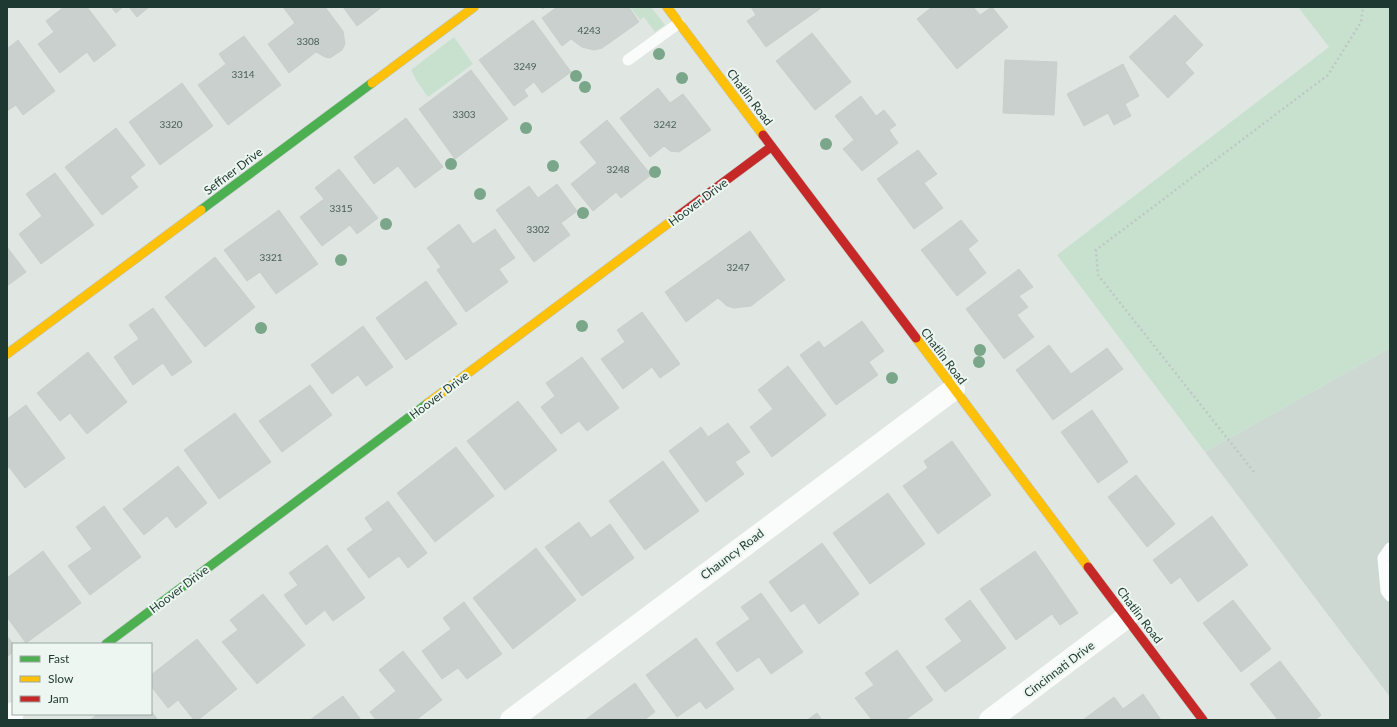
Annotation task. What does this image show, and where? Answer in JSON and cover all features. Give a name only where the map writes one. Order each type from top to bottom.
[{"type":"street","name":"Seffner Drive","points":[[7,354],[474,7]]},
{"type":"street","name":"Chatlin Road","points":[[667,7],[1203,720]]},
{"type":"street","name":"Hoover Drive","points":[[107,643],[772,147]]},
{"type":"street","name":"Chauncy Road","points":[[511,720],[954,388]]},
{"type":"street","name":"Cincinnati Drive","points":[[990,720],[1127,617]]},
{"type":"lane","points":[[628,60],[679,23]]},
{"type":"lane","points":[[1390,548],[1383,558],[1386,591],[1390,596]]},
{"type":"path","points":[[1254,472],[1098,275],[1096,250],[1328,75],[1361,22],[1363,7]]},
{"type":"shaded area","points":[[1390,348],[1390,697],[1205,452]]},
{"type":"green space","points":[[630,7],[651,7],[665,25],[655,32],[644,17],[640,20]]},
{"type":"green space","points":[[1298,7],[1390,7],[1390,348],[1205,452],[1057,255],[1329,47]]},
{"type":"green space","points":[[454,37],[473,64],[428,97],[411,70]]},
{"type":"building","points":[[64,7],[87,7],[116,45],[94,62],[87,52],[60,73],[38,44],[54,32],[46,21]]},
{"type":"building","points":[[111,7],[123,7],[116,13]]},
{"type":"building","points":[[129,7],[149,7],[137,17]]},
{"type":"building","points":[[283,7],[325,7],[343,31],[345,44],[342,50],[330,58],[316,52],[289,73],[268,44],[295,23]]},
{"type":"building","points":[[343,7],[382,7],[357,26]]},
{"type":"building","points":[[557,7],[629,7],[639,22],[602,48],[594,50],[582,47],[571,39],[562,46],[542,18]]},
{"type":"building","points":[[751,7],[821,8],[766,47],[747,21],[756,15]]},
{"type":"building","points":[[932,7],[973,7],[980,15],[992,7],[1008,27],[957,69],[917,19]]},
{"type":"building","points":[[1175,15],[1203,45],[1185,63],[1194,73],[1168,98],[1129,57]]},
{"type":"building","points":[[533,20],[571,72],[542,93],[534,82],[524,90],[528,96],[514,106],[479,60]]},
{"type":"building","points":[[812,33],[851,82],[815,110],[776,61]]},
{"type":"building","points":[[244,36],[281,85],[228,125],[198,85],[226,64],[219,54]]},
{"type":"building","points":[[18,40],[55,91],[23,115],[16,105],[7,111],[7,49]]},
{"type":"building","points":[[1005,60],[1057,62],[1054,115],[1003,113]]},
{"type":"building","points":[[1123,64],[1139,96],[1125,104],[1131,116],[1114,125],[1108,113],[1084,126],[1067,94]]},
{"type":"building","points":[[471,70],[508,119],[455,159],[419,109]]},
{"type":"building","points":[[182,83],[213,126],[160,165],[129,122]]},
{"type":"building","points":[[658,88],[670,103],[683,94],[711,130],[679,152],[670,151],[664,146],[650,157],[620,118]]},
{"type":"building","points":[[861,96],[876,116],[884,110],[896,125],[889,130],[898,143],[862,171],[843,149],[854,140],[835,116]]},
{"type":"building","points":[[406,118],[443,167],[415,188],[398,166],[374,184],[354,157]]},
{"type":"building","points":[[607,120],[651,175],[621,198],[616,192],[593,211],[571,184],[597,163],[580,142]]},
{"type":"building","points":[[116,128],[145,165],[130,177],[138,187],[102,215],[65,167]]},
{"type":"building","points":[[918,150],[937,174],[924,183],[943,208],[914,229],[877,179]]},
{"type":"building","points":[[339,169],[378,218],[357,234],[350,225],[322,246],[300,217],[324,199],[315,188]]},
{"type":"building","points":[[55,173],[94,225],[41,264],[19,234],[42,216],[26,194]]},
{"type":"building","points":[[557,184],[577,211],[561,223],[570,235],[534,262],[496,210],[529,186],[538,198]]},
{"type":"building","points":[[279,210],[318,264],[276,294],[260,272],[247,281],[224,250]]},
{"type":"building","points":[[961,220],[978,241],[968,249],[986,273],[957,296],[921,250]]},
{"type":"building","points":[[459,224],[473,244],[495,229],[515,258],[499,269],[508,282],[466,312],[437,270],[441,267],[427,248]]},
{"type":"building","points":[[750,231],[785,280],[751,306],[734,308],[727,306],[718,298],[686,322],[665,292]]},
{"type":"building","points":[[7,247],[26,272],[7,286]]},
{"type":"building","points":[[215,257],[255,307],[205,347],[165,297]]},
{"type":"building","points":[[1019,269],[1033,287],[1019,296],[1028,307],[1017,315],[1034,337],[1004,359],[966,309]]},
{"type":"building","points":[[426,281],[457,324],[406,360],[376,318]]},
{"type":"building","points":[[153,308],[192,362],[172,376],[163,363],[133,385],[114,357],[139,339],[129,325]]},
{"type":"building","points":[[642,312],[680,364],[660,378],[652,367],[623,389],[601,359],[625,342],[617,330]]},
{"type":"building","points":[[862,321],[884,351],[869,362],[878,375],[836,405],[800,355],[819,341],[824,348]]},
{"type":"building","points":[[363,326],[393,367],[366,386],[358,375],[332,394],[311,365]]},
{"type":"building","points":[[1049,345],[1071,374],[1107,348],[1123,369],[1053,420],[1016,370]]},
{"type":"building","points":[[88,352],[127,402],[87,434],[70,413],[60,421],[37,393]]},
{"type":"building","points":[[582,357],[619,408],[587,431],[579,421],[561,434],[541,407],[555,396],[546,383]]},
{"type":"building","points":[[788,366],[826,415],[772,457],[750,427],[773,409],[758,390]]},
{"type":"building","points":[[310,385],[332,415],[282,452],[259,421]]},
{"type":"building","points":[[518,401],[557,450],[505,490],[467,441]]},
{"type":"building","points":[[26,405],[65,458],[25,488],[9,467],[7,468],[7,419]]},
{"type":"building","points":[[1092,410],[1128,462],[1098,483],[1061,432]]},
{"type":"building","points":[[235,413],[271,462],[219,499],[184,450]]},
{"type":"building","points":[[728,423],[750,452],[735,462],[744,474],[706,502],[669,451],[701,427],[708,437]]},
{"type":"building","points":[[952,441],[991,495],[938,534],[903,486],[928,468],[924,461]]},
{"type":"building","points":[[456,447],[494,496],[435,542],[397,493]]},
{"type":"building","points":[[663,461],[699,511],[645,550],[609,501]]},
{"type":"building","points":[[178,466],[207,503],[176,528],[167,516],[144,535],[123,509]]},
{"type":"building","points":[[1136,475],[1175,524],[1147,547],[1108,497]]},
{"type":"building","points":[[888,493],[925,544],[870,584],[833,533]]},
{"type":"building","points":[[388,501],[427,553],[408,568],[399,556],[369,578],[347,549],[373,530],[365,518]]},
{"type":"building","points":[[104,506],[141,557],[90,595],[68,566],[92,549],[76,527]]},
{"type":"building","points":[[1212,516],[1248,565],[1198,602],[1180,577],[1171,584],[1153,560]]},
{"type":"building","points":[[579,522],[591,538],[610,524],[634,558],[582,596],[545,547]]},
{"type":"building","points":[[822,543],[859,594],[819,624],[804,603],[791,612],[769,582]]},
{"type":"building","points":[[327,545],[365,598],[333,621],[325,610],[306,625],[284,595],[298,585],[289,573]]},
{"type":"building","points":[[536,548],[576,600],[513,649],[473,598]]},
{"type":"building","points":[[43,551],[81,603],[26,643],[7,617],[7,578]]},
{"type":"building","points":[[1035,551],[1078,613],[1060,625],[1052,614],[1016,640],[980,589]]},
{"type":"building","points":[[761,593],[803,652],[771,674],[759,657],[737,672],[716,643],[750,619],[741,607]]},
{"type":"building","points":[[263,594],[305,645],[257,684],[222,642],[238,630],[230,620]]},
{"type":"building","points":[[970,600],[1006,648],[945,692],[926,667],[962,641],[945,619]]},
{"type":"building","points":[[1233,600],[1271,649],[1241,672],[1203,623]]},
{"type":"building","points":[[464,602],[502,654],[467,679],[458,668],[442,679],[422,651],[451,629],[443,618]]},
{"type":"building","points":[[7,636],[12,643],[12,653],[7,657]]},
{"type":"building","points":[[696,638],[734,689],[706,709],[700,701],[677,717],[646,675]]},
{"type":"building","points":[[197,639],[237,689],[198,720],[194,720],[178,700],[168,708],[152,687],[152,674]]},
{"type":"building","points":[[897,650],[933,700],[905,720],[872,720],[855,698],[874,685],[865,673]]},
{"type":"building","points":[[403,651],[442,700],[416,720],[376,720],[370,712],[396,691],[379,670]]},
{"type":"building","points":[[1280,661],[1321,715],[1315,720],[1278,720],[1250,684]]},
{"type":"building","points":[[635,683],[655,712],[644,720],[585,720]]},
{"type":"building","points":[[1143,694],[1161,720],[1083,720],[1114,697],[1123,709]]},
{"type":"building","points":[[343,696],[361,720],[310,720]]},
{"type":"building","points":[[152,712],[158,720],[90,720],[97,715],[152,715]]},
{"type":"building","points":[[817,713],[822,720],[807,720]]},
{"type":"traffic: fast","points":[[201,210],[372,83]]},
{"type":"traffic: fast","points":[[107,643],[428,403]]},
{"type":"traffic: slow","points":[[372,83],[474,7]]},
{"type":"traffic: slow","points":[[667,7],[763,135]]},
{"type":"traffic: slow","points":[[7,354],[201,210]]},
{"type":"traffic: slow","points":[[428,403],[678,216]]},
{"type":"traffic: slow","points":[[916,338],[1088,567]]},
{"type":"traffic: jam","points":[[763,135],[916,338]]},
{"type":"traffic: jam","points":[[678,216],[771,147]]},
{"type":"traffic: jam","points":[[1088,567],[1203,720]]}]
